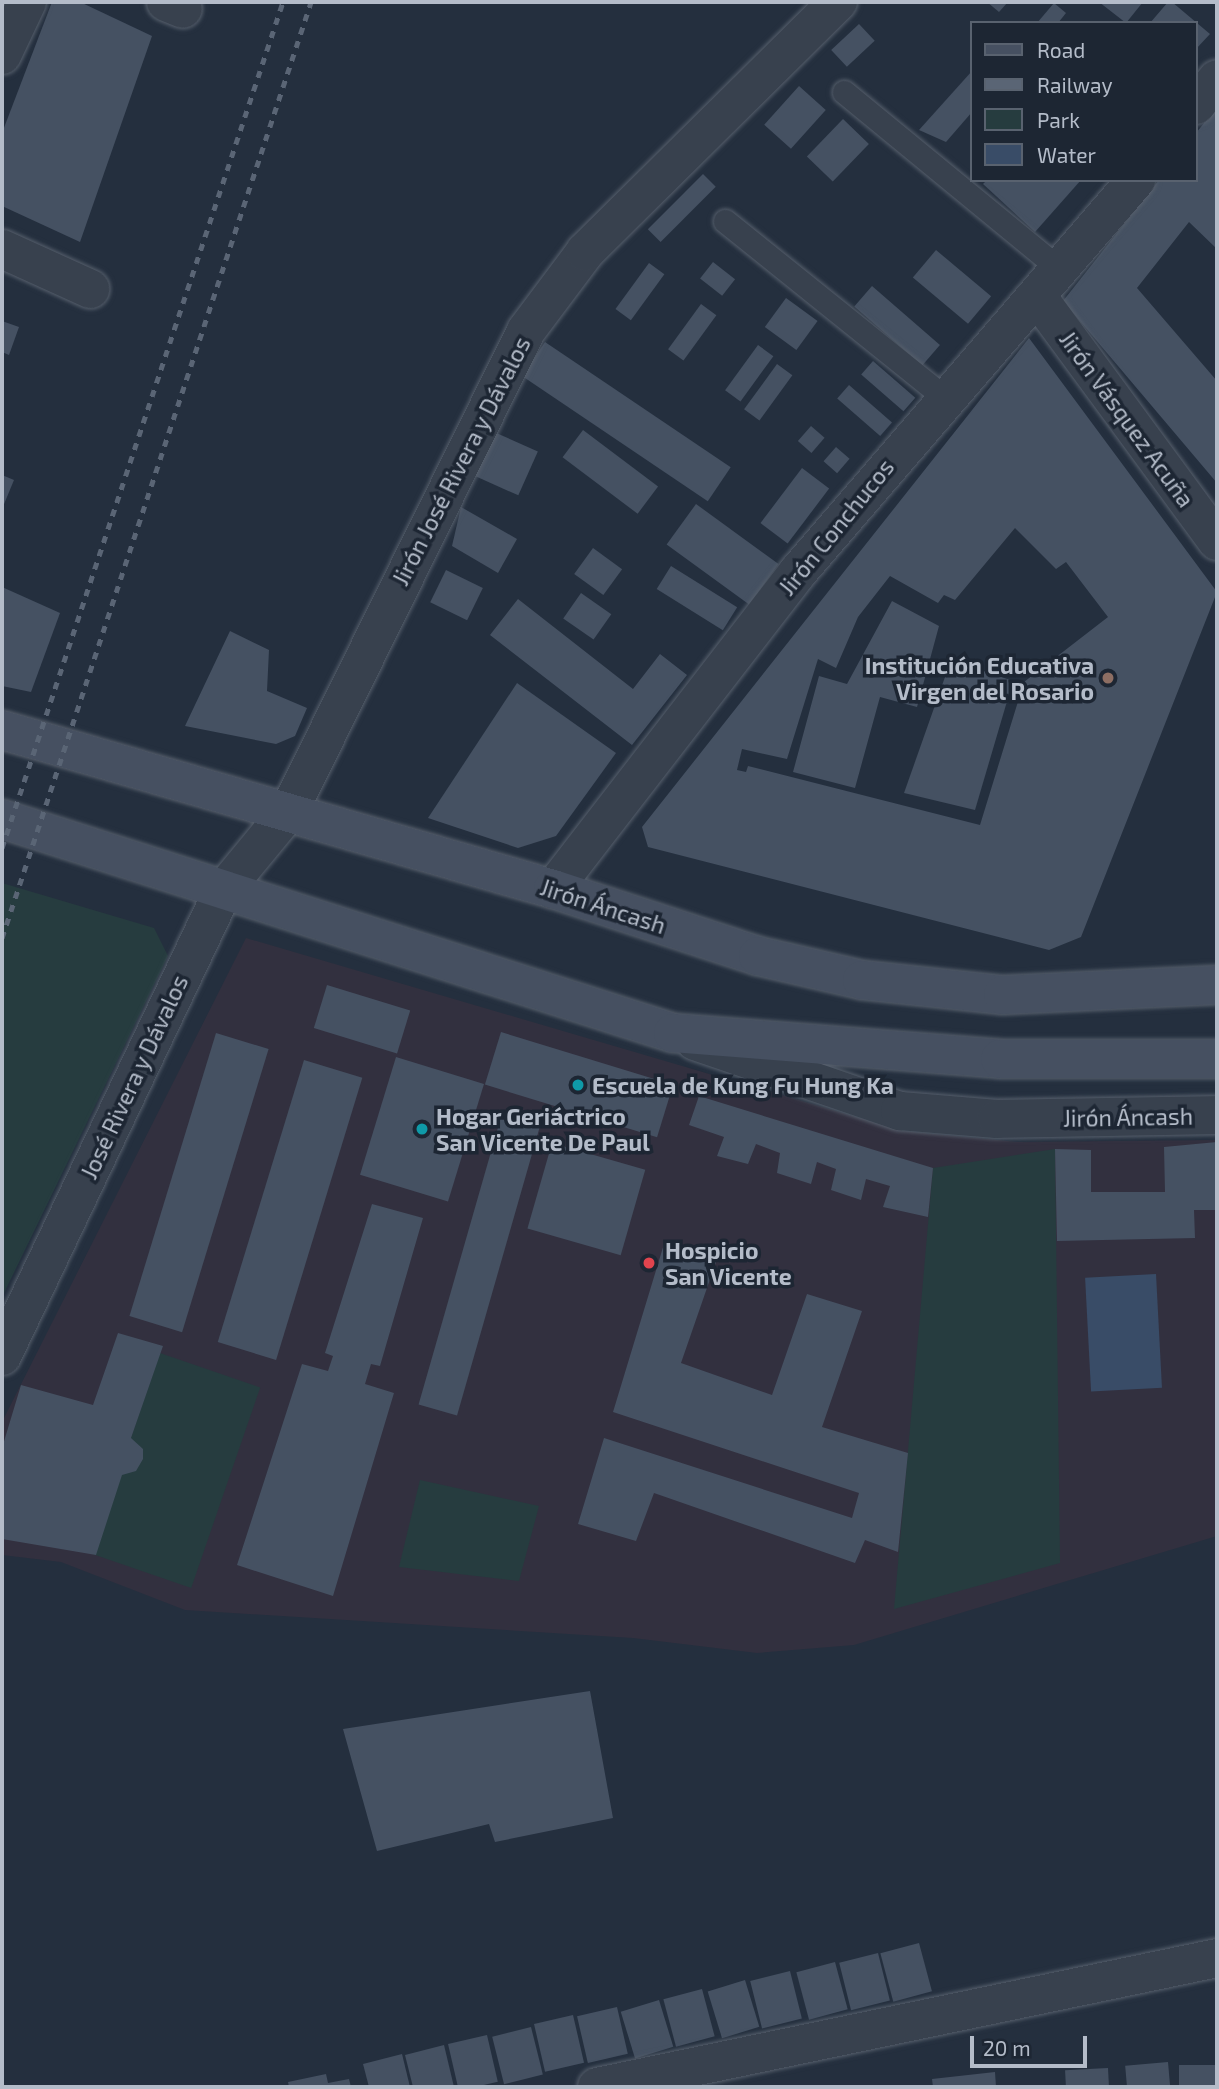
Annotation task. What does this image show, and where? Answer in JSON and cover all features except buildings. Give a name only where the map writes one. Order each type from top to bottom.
[{"type":"main road","name":"Jirón Áncash","points":[[2,730],[553,889],[758,956],[863,980],[1003,995],[1211,988]]},
{"type":"main road","name":"Jirón Áncash","points":[[2,820],[673,1033],[1000,1059],[1217,1059]]},
{"type":"street","points":[[2,55],[27,2]]},
{"type":"street","name":"Jirón José Rivera y Dávalos","points":[[289,811],[526,331],[585,252],[838,2]]},
{"type":"street","points":[[1198,103],[1217,79]]},
{"type":"street","name":"Jirón Conchucos","points":[[553,889],[797,572],[944,397],[1049,283],[1134,182]]},
{"type":"street","points":[[2,249],[90,289]]},
{"type":"street","name":"Jirón Vásquez Acuña","points":[[1049,283],[1217,541]]},
{"type":"street","name":"José Rivera y Dávalos","points":[[2,1356],[223,891],[289,811]]},
{"type":"street","name":"Jirón Áncash","points":[[673,1033],[900,1111],[997,1119],[1217,1115]]},
{"type":"street","points":[[597,2087],[1217,1958]]},
{"type":"lane","points":[[844,92],[1049,283]]},
{"type":"lane","points":[[725,220],[944,397]]},
{"type":"shaded area","name":"Hospicio San Vicente","points":[[246,938],[904,1131],[1019,1142],[1217,1140],[1217,1536],[854,1645],[757,1653],[633,1638],[185,1610],[61,1562],[2,1555],[2,1422]]},
{"type":"green space","points":[[2,883],[154,928],[168,956],[2,1297]]},
{"type":"green space","points":[[1055,1149],[1060,1563],[894,1609],[933,1168]]},
{"type":"green space","points":[[160,1353],[260,1388],[191,1588],[91,1553]]},
{"type":"green space","points":[[420,1480],[539,1506],[519,1581],[399,1567]]},
{"type":"water","points":[[1156,1274],[1162,1388],[1091,1392],[1085,1278]]},
{"type":"railway","points":[[2,848],[283,2]]},
{"type":"railway","points":[[2,938],[311,2]]},
{"type":"place","name":"Institución Educativa Virgen del Rosario","points":[[1108,678]]},
{"type":"place","name":"Escuela de Kung Fu Hung Ka","points":[[578,1085]]},
{"type":"place","name":"Hogar Geriáctrico San Vicente De Paul","points":[[422,1129]]},
{"type":"place","name":"Hospicio San Vicente","points":[[649,1263]]}]
